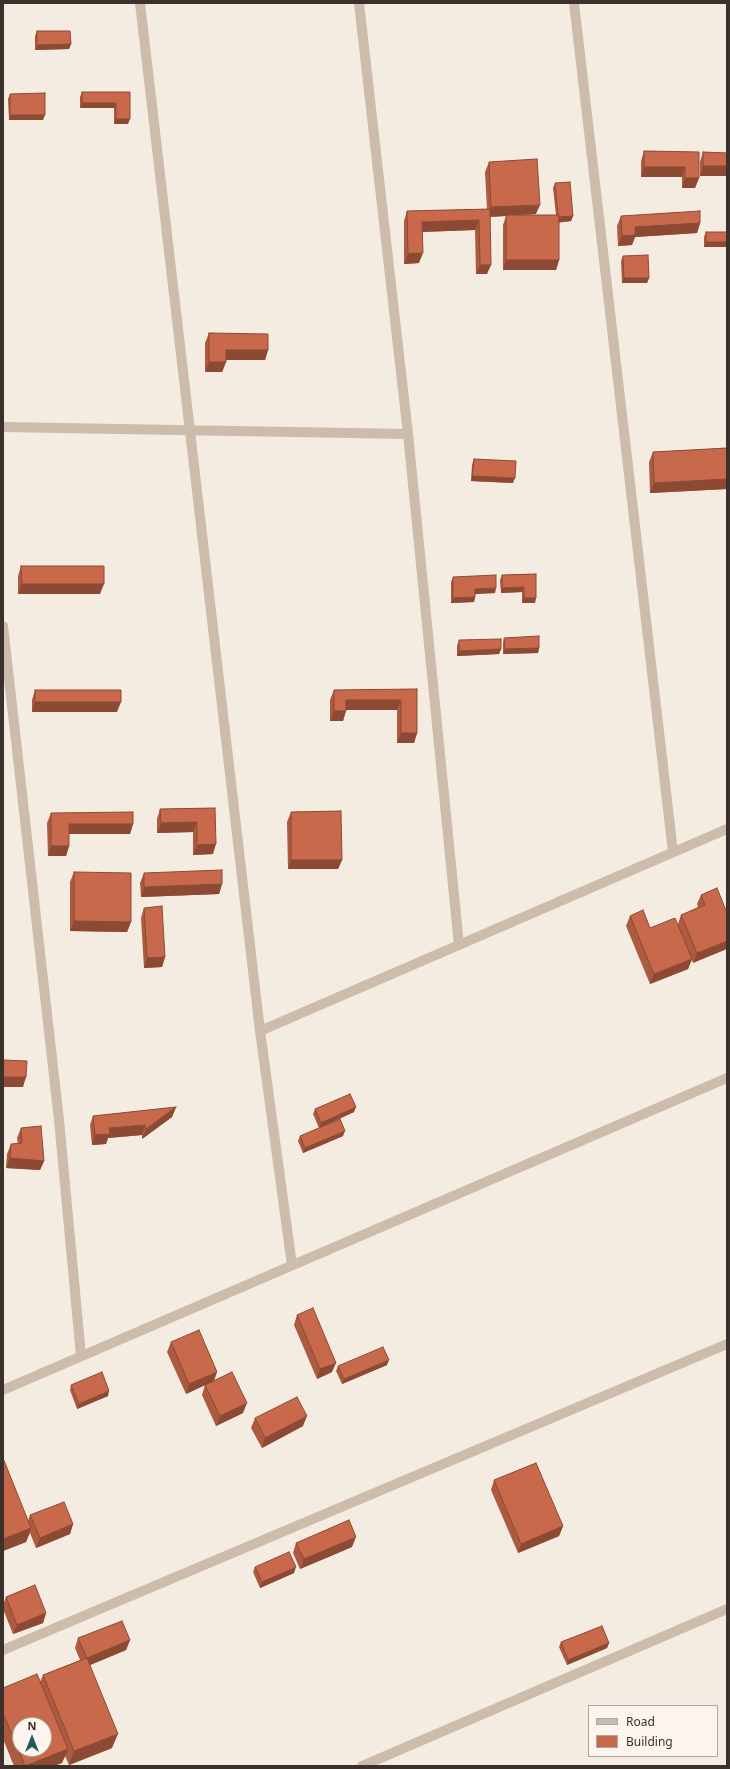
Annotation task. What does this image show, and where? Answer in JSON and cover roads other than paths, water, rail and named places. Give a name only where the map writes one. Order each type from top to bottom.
[{"type":"street","points":[[140,3],[260,1031],[292,1265]]},
{"type":"street","points":[[359,3],[408,434],[459,945]]},
{"type":"street","points":[[574,3],[674,852]]},
{"type":"street","points":[[3,427],[408,434]]},
{"type":"street","points":[[3,626],[59,1120],[81,1356]]},
{"type":"street","points":[[260,1031],[727,829]]},
{"type":"street","points":[[3,1390],[727,1078]]},
{"type":"street","points":[[3,1650],[727,1344]]},
{"type":"street","points":[[362,1766],[727,1609]]}]
